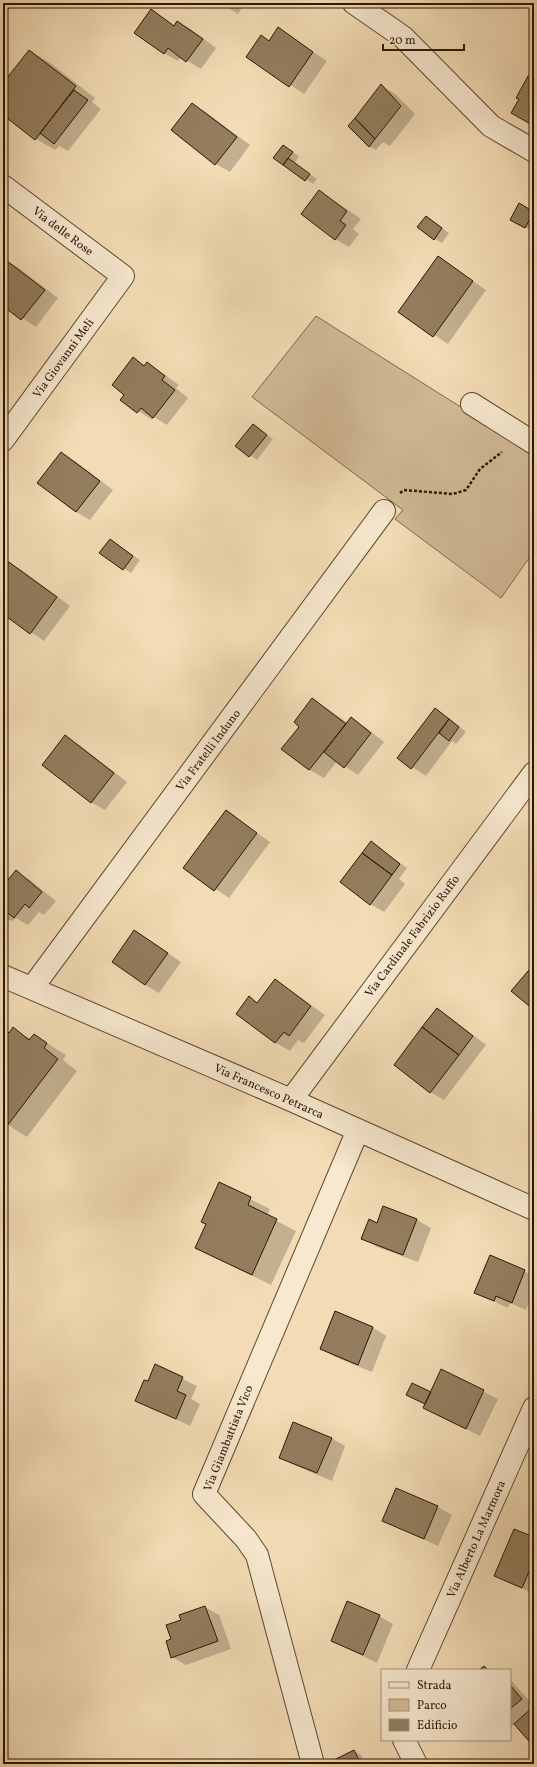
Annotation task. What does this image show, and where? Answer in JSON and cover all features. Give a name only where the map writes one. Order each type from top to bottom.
[{"type":"street","points":[[354,3],[402,37],[492,126],[534,152]]},
{"type":"street","name":"Via delle Rose","points":[[3,186],[123,276]]},
{"type":"street","name":"Via Giovanni Meli","points":[[3,440],[123,276]]},
{"type":"street","points":[[472,404],[529,440]]},
{"type":"street","name":"Via Fratelli Induno","points":[[32,988],[384,511]]},
{"type":"street","name":"Via Cardinale Fabrizio Ruffo","points":[[291,1100],[534,773]]},
{"type":"street","name":"Via Francesco Petrarca","points":[[3,976],[291,1100],[534,1209]]},
{"type":"street","name":"Via Giambattista Vico","points":[[313,1764],[257,1555],[246,1539],[204,1494],[358,1130]]},
{"type":"street","name":"Via Alberto La Marmora","points":[[418,1669],[534,1408]]},
{"type":"street","points":[[404,1741],[416,1764]]},
{"type":"path","points":[[384,511],[390,500],[404,490],[452,494],[466,490],[480,468],[529,440]]},
{"type":"green space","points":[[316,316],[534,453],[534,551],[501,598],[395,519],[403,510],[252,397]]},
{"type":"building","points":[[151,9],[174,26],[177,21],[203,39],[186,62],[168,48],[164,54],[134,33]]},
{"type":"building","points":[[278,27],[313,52],[289,87],[246,57],[261,35],[269,41]]},
{"type":"building","points":[[29,50],[76,86],[35,140],[3,115],[3,83]]},
{"type":"building","points":[[528,76],[534,79],[534,126],[511,113],[519,99],[516,98]]},
{"type":"building","points":[[381,84],[401,106],[375,139],[355,118]]},
{"type":"building","points":[[74,90],[88,100],[54,144],[40,133]]},
{"type":"building","points":[[192,103],[237,137],[215,165],[171,130]]},
{"type":"building","points":[[355,118],[375,139],[369,147],[348,126]]},
{"type":"building","points":[[283,145],[293,152],[283,165],[273,158]]},
{"type":"building","points":[[288,158],[310,174],[305,181],[283,165]]},
{"type":"building","points":[[319,190],[347,211],[340,221],[346,225],[335,240],[301,214]]},
{"type":"building","points":[[519,203],[534,212],[525,228],[510,220]]},
{"type":"building","points":[[426,216],[442,228],[434,240],[417,227]]},
{"type":"building","points":[[438,256],[473,281],[433,337],[398,312]]},
{"type":"building","points":[[3,258],[45,290],[21,320],[3,306]]},
{"type":"building","points":[[133,357],[144,366],[147,362],[165,376],[162,380],[175,390],[153,418],[141,408],[137,413],[120,400],[124,395],[112,385]]},
{"type":"building","points":[[253,424],[267,435],[249,457],[235,446]]},
{"type":"building","points":[[61,452],[100,481],[76,512],[37,483]]},
{"type":"building","points":[[110,539],[133,556],[123,570],[99,553]]},
{"type":"building","points":[[6,560],[57,597],[30,634],[3,614],[3,564]]},
{"type":"building","points":[[312,698],[346,724],[309,770],[281,749],[299,727],[294,722]]},
{"type":"building","points":[[435,708],[449,719],[411,769],[397,758]]},
{"type":"building","points":[[351,717],[371,733],[344,768],[324,752]]},
{"type":"building","points":[[449,719],[459,727],[449,741],[439,733]]},
{"type":"building","points":[[65,735],[114,773],[91,803],[42,765]]},
{"type":"building","points":[[226,810],[257,833],[214,891],[183,868]]},
{"type":"building","points":[[371,841],[400,864],[392,875],[362,853]]},
{"type":"building","points":[[362,853],[392,875],[370,905],[340,882]]},
{"type":"building","points":[[16,870],[42,892],[29,908],[25,904],[14,918],[3,909],[3,886]]},
{"type":"building","points":[[134,930],[168,953],[145,985],[112,962]]},
{"type":"building","points":[[534,964],[534,1010],[511,991]]},
{"type":"building","points":[[275,979],[311,1006],[289,1036],[284,1032],[275,1043],[236,1014],[249,996],[257,1003]]},
{"type":"building","points":[[437,1008],[473,1036],[459,1055],[422,1027]]},
{"type":"building","points":[[13,1027],[29,1040],[34,1034],[47,1043],[44,1048],[58,1059],[7,1126],[3,1123],[3,1028],[9,1033]]},
{"type":"building","points":[[422,1027],[459,1055],[430,1093],[394,1065]]},
{"type":"building","points":[[219,1182],[251,1197],[248,1205],[277,1219],[252,1275],[195,1248],[206,1224],[201,1222]]},
{"type":"building","points":[[383,1206],[417,1219],[403,1255],[361,1239],[369,1219],[377,1223]]},
{"type":"building","points":[[490,1255],[525,1270],[512,1303],[496,1296],[494,1301],[474,1293]]},
{"type":"building","points":[[335,1311],[373,1327],[358,1365],[320,1349]]},
{"type":"building","points":[[155,1364],[183,1377],[177,1391],[186,1395],[176,1419],[135,1401],[144,1380],[148,1381]]},
{"type":"building","points":[[441,1369],[484,1390],[466,1429],[423,1408]]},
{"type":"building","points":[[412,1383],[431,1392],[425,1404],[406,1395]]},
{"type":"building","points":[[293,1422],[332,1438],[317,1473],[279,1458]]},
{"type":"building","points":[[396,1488],[438,1506],[424,1539],[382,1521]]},
{"type":"building","points":[[514,1529],[534,1537],[534,1560],[522,1588],[494,1576]]},
{"type":"building","points":[[347,1601],[380,1615],[363,1655],[331,1641]]},
{"type":"building","points":[[205,1606],[218,1641],[171,1658],[166,1641],[171,1639],[166,1625],[181,1620],[179,1615]]},
{"type":"building","points":[[484,1666],[487,1669],[480,1669]]},
{"type":"building","points":[[511,1686],[522,1699],[511,1708]]},
{"type":"building","points":[[534,1706],[534,1747],[514,1724]]},
{"type":"building","points":[[354,1750],[361,1764],[326,1764]]}]
